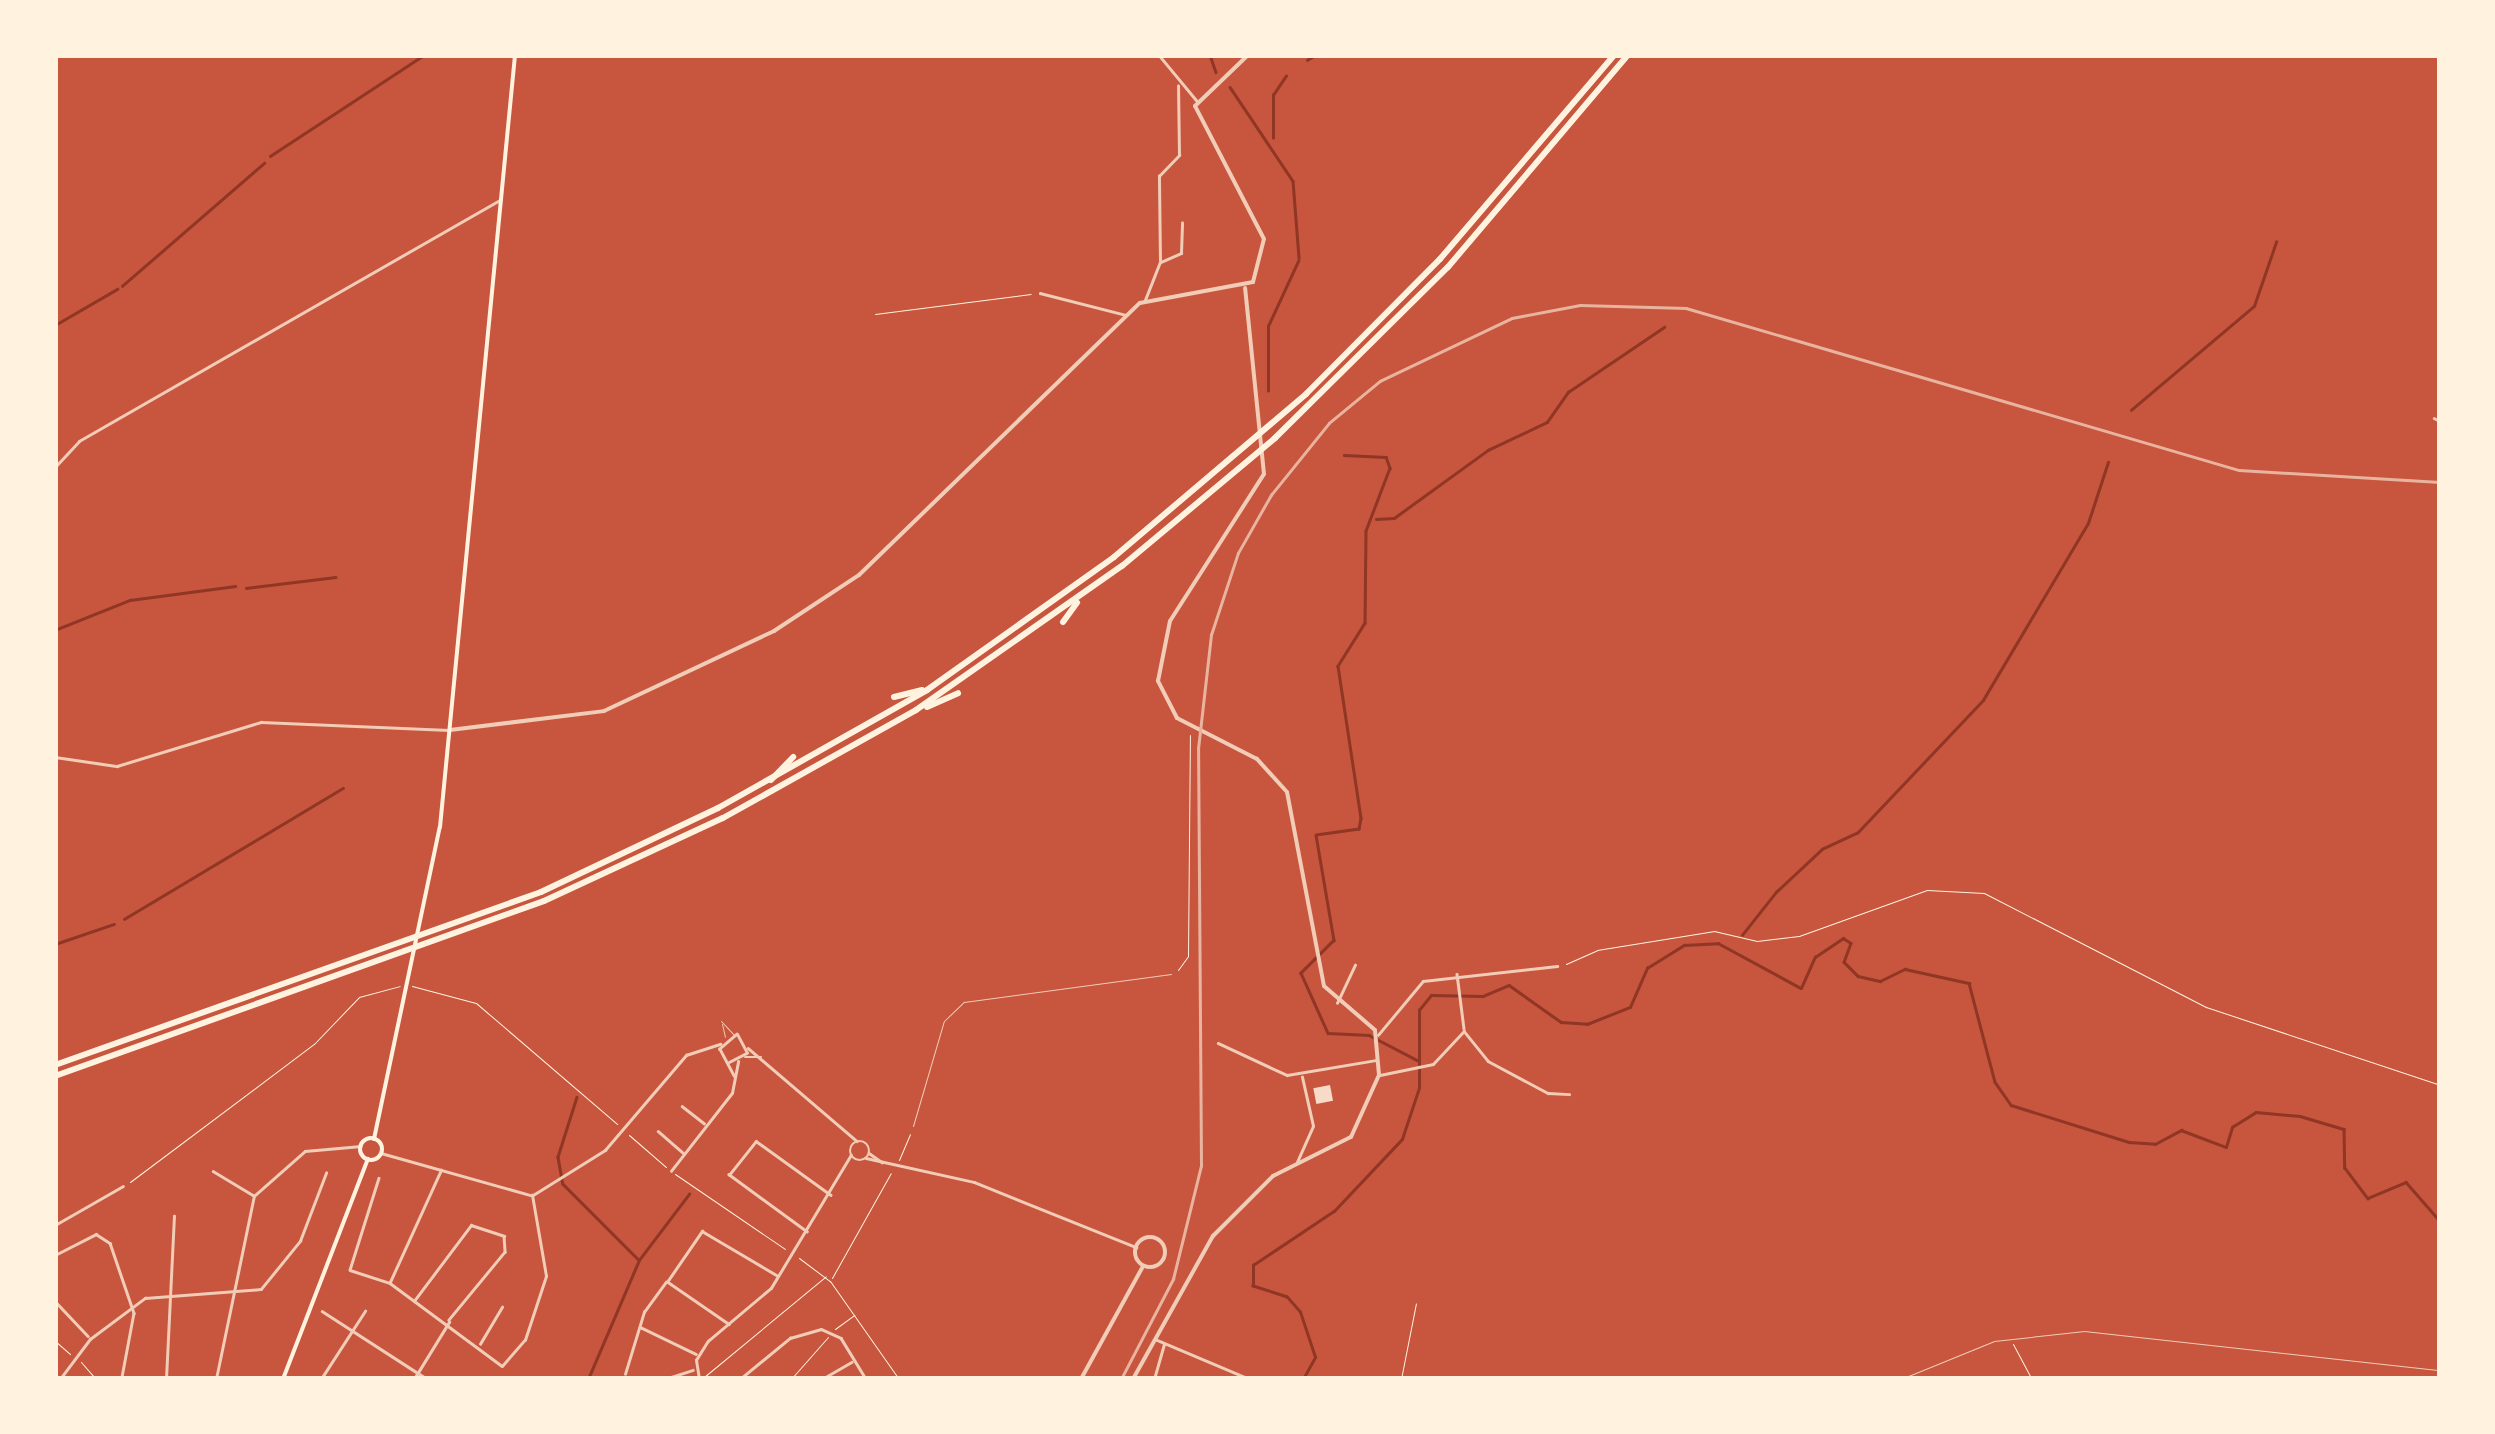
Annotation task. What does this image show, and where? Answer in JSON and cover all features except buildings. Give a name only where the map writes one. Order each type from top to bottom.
[{"type":"highway","points":[[55,1065],[494,911],[770,781],[927,690],[1069,591],[1274,424],[1428,272],[1614,55]]},
{"type":"highway","points":[[55,1076],[560,894],[750,804],[916,710],[1080,597],[1275,438],[1448,267],[1628,55]]},
{"type":"highway","points":[[1063,622],[1080,597]]},
{"type":"highway","points":[[894,697],[927,690]]},
{"type":"highway","points":[[916,710],[958,693]]},
{"type":"highway","points":[[770,781],[793,757]]},
{"type":"main road","points":[[283,1379],[368,1160],[381,1153],[374,1139],[413,986],[426,916],[450,730],[514,55]]},
{"type":"main road","points":[[368,1160],[361,1146],[374,1139]]},
{"type":"street","points":[[1144,301],[1245,288],[1263,267],[1264,240],[1196,101],[1178,86],[1159,55]]},
{"type":"street","points":[[1196,101],[1248,55]]},
{"type":"street","points":[[55,757],[92,769],[261,722],[450,730],[604,711],[824,602],[1144,301],[1160,262],[1158,176],[1180,154],[1178,86]]},
{"type":"street","points":[[55,466],[79,440],[501,199]]},
{"type":"street","points":[[1160,262],[1184,249],[1182,223]]},
{"type":"street","points":[[1245,288],[1265,468],[1227,535],[1170,621],[1156,662],[1166,702],[1191,728],[1257,759],[1287,792],[1317,960],[1337,1003],[1378,1035]]},
{"type":"street","points":[[1040,293],[1129,316]]},
{"type":"street","points":[[2434,418],[2440,421]]},
{"type":"street","points":[[1337,1003],[1355,966]]},
{"type":"street","points":[[1133,1379],[1198,1261],[1237,1209],[1297,1162],[1351,1137],[1380,1075],[1378,1035],[1413,986],[1457,974],[1557,966]]},
{"type":"street","points":[[1457,974],[1456,996],[1464,1031],[1488,1061],[1548,1093],[1569,1094]]},
{"type":"street","points":[[1380,1075],[1424,1068],[1464,1031]]},
{"type":"street","points":[[720,1053],[720,1044],[733,1034],[883,1164]]},
{"type":"street","points":[[1218,1043],[1266,1070],[1301,1076],[1377,1060]]},
{"type":"street","points":[[381,1153],[532,1195],[572,1172],[624,1130],[686,1056],[720,1044]]},
{"type":"street","points":[[704,1048],[720,1053],[730,1062],[734,1077]]},
{"type":"street","points":[[745,1057],[748,1048]]},
{"type":"street","points":[[730,1062],[763,1057]]},
{"type":"street","points":[[671,1171],[706,1126],[734,1077],[738,1062]]},
{"type":"street","points":[[1297,1162],[1313,1126],[1301,1076]]},
{"type":"street","points":[[682,1106],[706,1126]]},
{"type":"street","points":[[658,1131],[684,1153]]},
{"type":"street","points":[[844,1132],[851,1147],[847,1171]]},
{"type":"street","points":[[807,1232],[730,1175],[756,1141],[832,1196]]},
{"type":"street","points":[[851,1147],[857,1142]]},
{"type":"street","points":[[216,1379],[254,1196],[305,1151],[361,1146]]},
{"type":"street","points":[[866,1158],[869,1153]]},
{"type":"street","points":[[850,1155],[858,1160]]},
{"type":"street","points":[[700,1379],[695,1370],[698,1355],[778,1277],[847,1171],[866,1158],[974,1182],[1136,1247],[1143,1266],[1081,1379]]},
{"type":"street","points":[[390,1283],[441,1170]]},
{"type":"street","points":[[213,1171],[254,1196]]},
{"type":"street","points":[[60,1379],[90,1339],[130,1306],[175,1290],[254,1292],[278,1272],[326,1173]]},
{"type":"street","points":[[379,1178],[350,1270],[390,1283],[506,1366],[534,1320],[547,1257],[532,1195]]},
{"type":"street","points":[[55,1225],[123,1186]]},
{"type":"street","points":[[166,1379],[175,1290],[174,1216]]},
{"type":"street","points":[[414,1302],[471,1225],[501,1234],[504,1252],[448,1322],[414,1379]]},
{"type":"street","points":[[620,1379],[625,1374],[639,1326],[702,1231],[778,1277]]},
{"type":"street","points":[[55,1255],[102,1235],[130,1306],[134,1341],[122,1377]]},
{"type":"street","points":[[1136,1247],[1150,1237],[1165,1248],[1158,1266],[1143,1266]]},
{"type":"street","points":[[667,1282],[730,1324]]},
{"type":"street","points":[[55,1300],[90,1339]]},
{"type":"street","points":[[479,1345],[502,1307]]},
{"type":"street","points":[[322,1310],[419,1370],[427,1379]]},
{"type":"street","points":[[321,1379],[365,1311]]},
{"type":"street","points":[[639,1326],[698,1355]]},
{"type":"street","points":[[740,1379],[807,1329],[830,1331],[866,1379]]},
{"type":"street","points":[[1156,1340],[1250,1379]]},
{"type":"street","points":[[1154,1379],[1164,1343]]},
{"type":"street","points":[[822,1379],[852,1361]]},
{"type":"street","points":[[665,1379],[695,1370]]},
{"type":"street","points":[[748,1373],[752,1379]]},
{"type":"street","points":[[625,1374],[630,1379]]},
{"type":"lane","points":[[914,1126],[944,1021],[964,1002],[1171,974]]},
{"type":"lane","points":[[725,1037],[721,1021],[733,1034]]},
{"type":"lane","points":[[1902,1379],[2009,1337],[2169,1333],[2358,1368],[2440,1370]]},
{"type":"path","points":[[876,314],[1040,293]]},
{"type":"path","points":[[1171,974],[1188,956],[1191,728]]},
{"type":"path","points":[[1557,966],[1597,950],[1714,931],[1757,941],[1800,936],[1927,890],[1984,893],[2206,1007],[2440,1085]]},
{"type":"path","points":[[123,1186],[314,1044],[359,998],[413,986],[476,1003],[671,1171],[826,1276],[899,1379]]},
{"type":"path","points":[[898,1161],[914,1126]]},
{"type":"path","points":[[830,1281],[893,1170]]},
{"type":"path","points":[[700,1379],[826,1276]]},
{"type":"path","points":[[1401,1379],[1416,1303]]},
{"type":"path","points":[[791,1379],[830,1331],[856,1314]]},
{"type":"path","points":[[2009,1337],[2032,1379]]},
{"type":"path","points":[[55,1342],[70,1354]]},
{"type":"path","points":[[81,1362],[96,1379]]},
{"type":"waterway","points":[[270,156],[424,55]]},
{"type":"waterway","points":[[1210,55],[1216,72]]},
{"type":"waterway","points":[[1307,60],[1315,55]]},
{"type":"waterway","points":[[1273,138],[1273,95],[1286,76]]},
{"type":"waterway","points":[[1230,87],[1293,181],[1299,258]]},
{"type":"waterway","points":[[122,286],[264,163]]},
{"type":"waterway","points":[[2131,410],[2254,306],[2276,242]]},
{"type":"waterway","points":[[1268,391],[1268,326],[1298,261]]},
{"type":"waterway","points":[[55,325],[117,289]]},
{"type":"waterway","points":[[1376,519],[1394,518],[1488,450],[1547,422],[1568,392],[1664,327]]},
{"type":"waterway","points":[[1344,455],[1386,457],[1390,468],[1366,531],[1365,623],[1338,666],[1361,818],[1359,829],[1316,835],[1334,940],[1301,973],[1328,1033],[1369,1035],[1417,1060]]},
{"type":"waterway","points":[[1742,935],[1776,892],[1822,849],[1857,833],[1983,700],[2088,523],[2108,462]]},
{"type":"waterway","points":[[246,588],[335,577]]},
{"type":"waterway","points":[[55,630],[130,600],[235,586]]},
{"type":"waterway","points":[[124,919],[343,788]]},
{"type":"waterway","points":[[55,944],[114,924]]},
{"type":"waterway","points":[[1303,1379],[1315,1357],[1300,1312],[1287,1297],[1253,1286],[1253,1265],[1334,1211],[1402,1139],[1419,1088],[1419,1010],[1431,995],[1483,996],[1509,985],[1561,1022],[1587,1024],[1630,1007],[1647,968],[1684,945],[1718,943],[1801,988],[1815,957],[1843,938],[1851,943],[1844,962],[1858,976],[1880,981],[1905,969],[1969,983],[1995,1082],[2011,1105],[2129,1142],[2155,1144],[2181,1130],[2226,1147],[2232,1127],[2256,1112],[2300,1116],[2344,1129],[2345,1168],[2368,1198],[2406,1182],[2440,1221]]},
{"type":"waterway","points":[[577,1097],[558,1157],[563,1184],[639,1260]]},
{"type":"waterway","points":[[588,1379],[639,1260],[689,1194]]},
{"type":"railway","points":[[1121,1379],[1173,1279],[1201,1166],[1198,749],[1211,635],[1238,553],[1271,495],[1329,423],[1380,381],[1512,318],[1580,305],[1686,308],[2239,470],[2440,482]]}]
